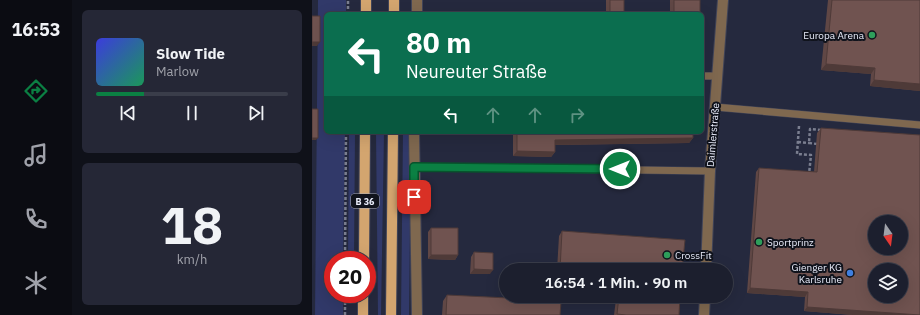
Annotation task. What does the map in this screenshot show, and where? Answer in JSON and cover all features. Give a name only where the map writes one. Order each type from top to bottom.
[{"type":"main road","points":[[366,0],[366,12]]},
{"type":"main road","points":[[394,0],[394,12]]},
{"type":"main road","name":"B 36","points":[[364,251],[365,134]]},
{"type":"main road","name":"B 36","points":[[391,315],[393,134]]},
{"type":"main road","points":[[363,303],[363,315]]},
{"type":"street","points":[[417,0],[417,12]]},
{"type":"street","name":"Daimlerstraße","points":[[706,263],[710,170],[723,0]]},
{"type":"street","points":[[414,134],[417,315]]},
{"type":"street","points":[[704,315],[705,303]]},
{"type":"lane","points":[[704,76],[716,76]]},
{"type":"lane","points":[[715,107],[920,124]]},
{"type":"lane","points":[[414,167],[710,170]]},
{"type":"path","points":[[348,0],[348,12]]},
{"type":"path","points":[[800,114],[797,154],[811,155],[809,176]]},
{"type":"path","points":[[809,143],[810,129],[822,130]]},
{"type":"path","points":[[345,251],[346,134]]},
{"type":"path","points":[[798,142],[817,144]]},
{"type":"path","points":[[344,315],[345,303]]},
{"type":"shaded area","points":[[318,0],[346,0],[346,12],[324,12],[324,134],[345,134],[343,251],[324,251],[324,303],[343,303],[343,315],[315,315]]},
{"type":"shaded area","points":[[349,134],[355,134],[354,251],[348,251]]},
{"type":"shaded area","points":[[376,134],[384,134],[381,315],[378,315]]},
{"type":"shaded area","points":[[403,134],[411,134],[409,315],[401,315]]},
{"type":"building","points":[[610,0],[624,0],[624,12],[610,12]]},
{"type":"building","points":[[674,0],[700,0],[700,12],[674,12]]},
{"type":"building","name":"Europa Arena","points":[[832,0],[920,0],[920,84],[874,80],[875,68],[826,64]]},
{"type":"building","points":[[312,16],[320,16],[320,42],[312,42]]},
{"type":"building","points":[[312,109],[318,109],[318,138],[312,138]]},
{"type":"building","points":[[821,128],[920,135],[920,315],[807,307],[808,292],[750,288],[759,168],[817,172]]},
{"type":"building","points":[[517,134],[693,134],[693,138],[555,140],[555,152],[517,151]]},
{"type":"building","points":[[431,228],[458,228],[458,255],[431,255]]},
{"type":"building","points":[[562,231],[685,240],[683,263],[560,263]]},
{"type":"building","points":[[474,252],[493,253],[493,270],[474,269]]},
{"type":"building","points":[[447,295],[499,298],[499,303],[561,303],[560,315],[446,315]]},
{"type":"building","points":[[618,303],[680,303],[679,315],[617,314]]},
{"type":"place","name":"Europa Arena","points":[[872,35]]},
{"type":"place","name":"Sportprinz","points":[[759,242]]},
{"type":"place","name":"CrossFit","points":[[667,255]]},
{"type":"place","name":"Gienger KG Karlsruhe","points":[[850,273]]},
{"type":"route","points":[[414,197],[414,167],[620,169]]}]
